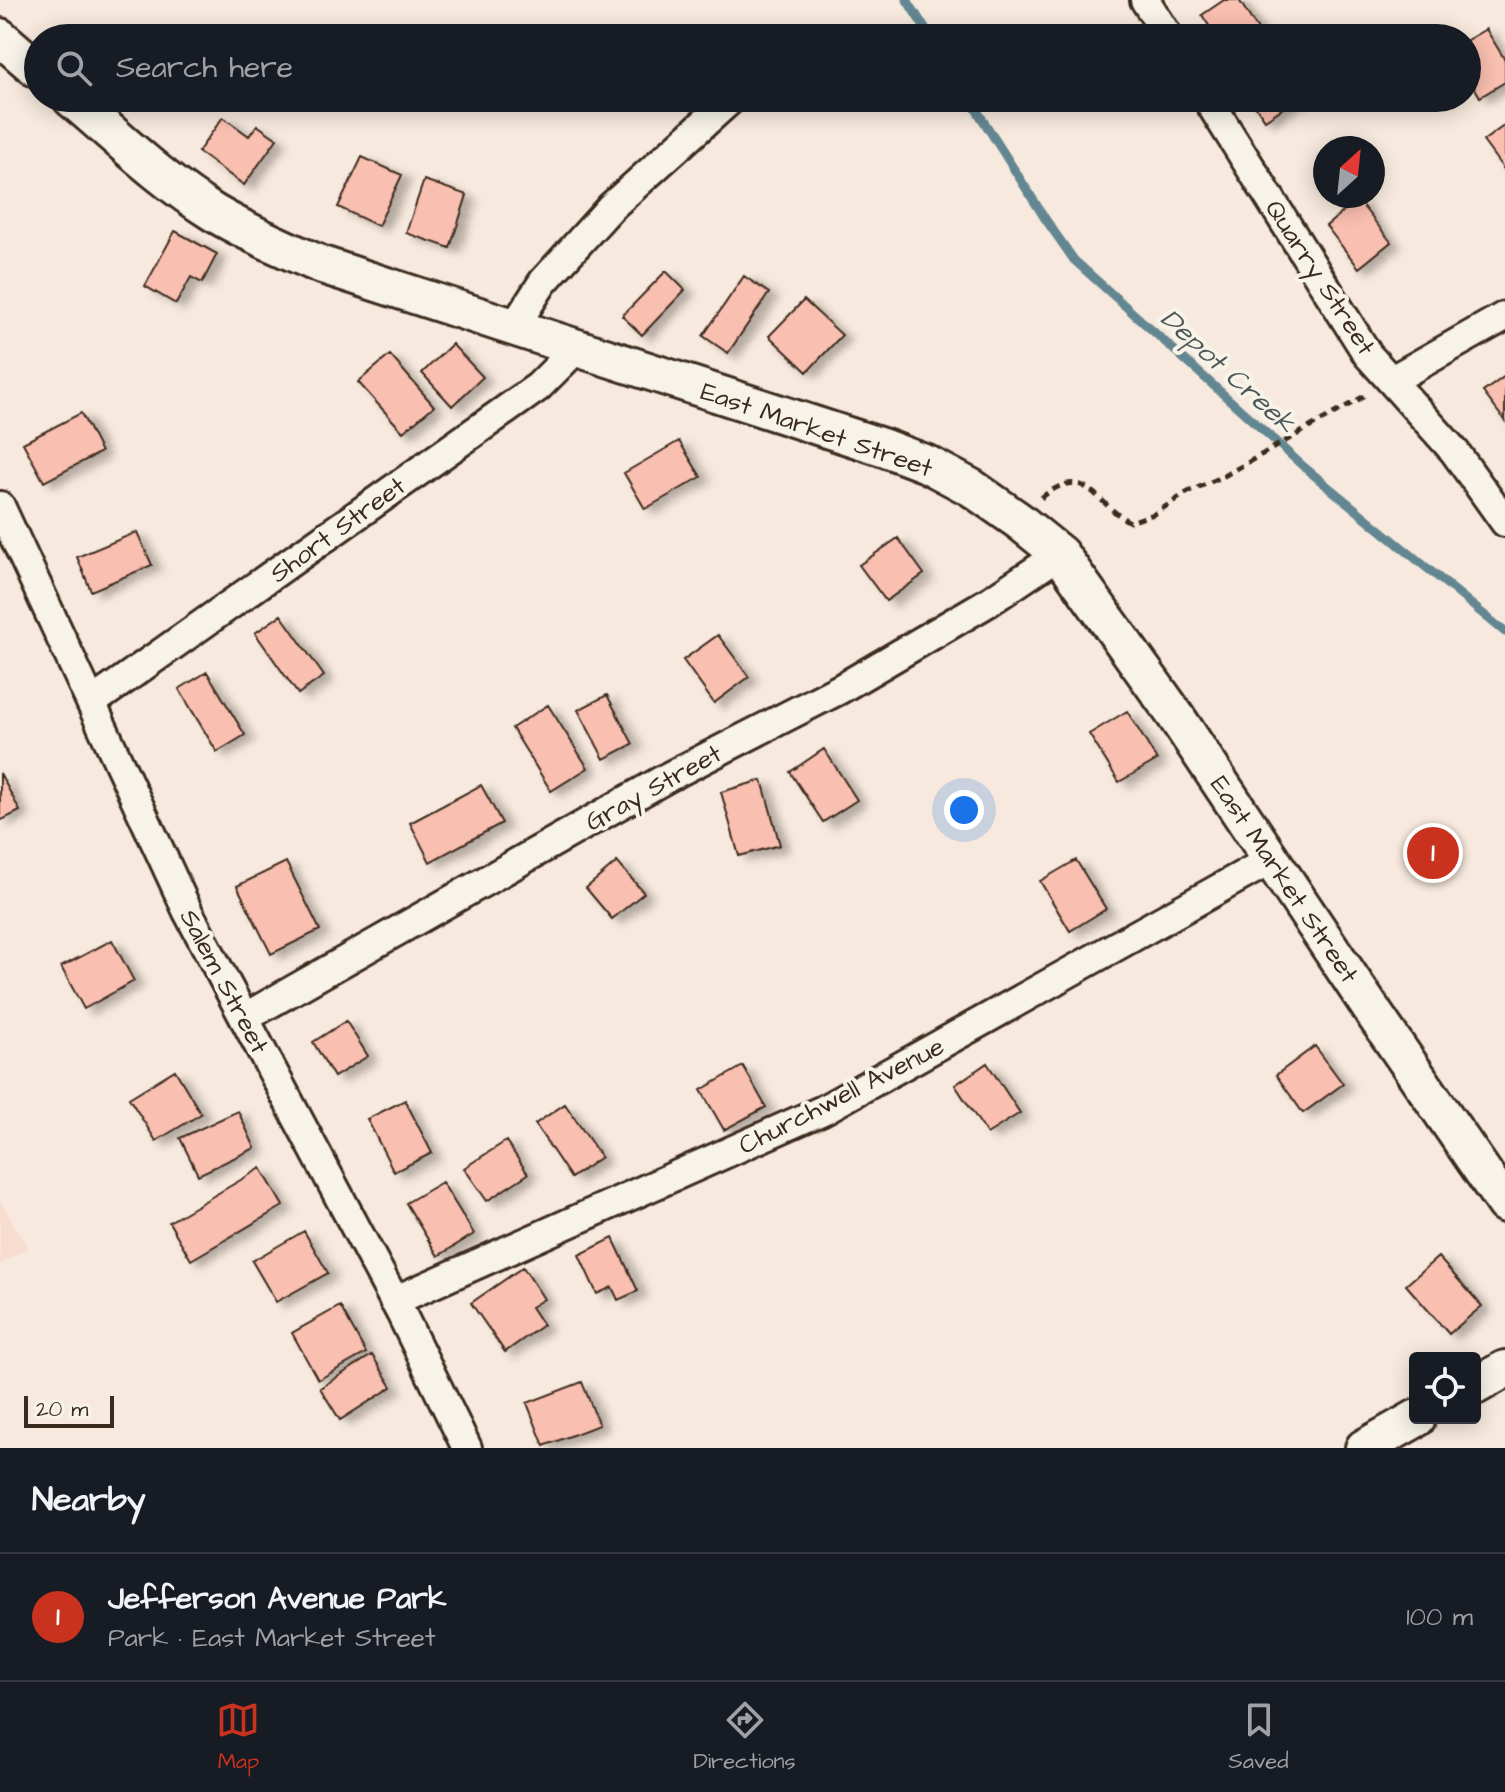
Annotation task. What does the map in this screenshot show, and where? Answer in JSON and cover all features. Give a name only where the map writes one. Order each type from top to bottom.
[{"type":"street","points":[[1145,0],[1160,24]]},
{"type":"street","points":[[0,37],[24,58]]},
{"type":"street","name":"East Market Street","points":[[87,112],[167,180],[213,212],[262,239],[319,264],[882,447],[927,464],[972,488],[1019,521],[1060,554],[1175,715],[1505,1204]]},
{"type":"street","points":[[514,327],[543,282],[611,207],[716,112]]},
{"type":"street","name":"Quarry Street","points":[[1216,112],[1368,355],[1455,452],[1505,522]]},
{"type":"street","points":[[1392,380],[1505,316]]},
{"type":"street","name":"Short Street","points":[[91,703],[538,387],[577,348]]},
{"type":"street","name":"Salem Street","points":[[0,506],[188,912],[394,1301],[467,1448]]},
{"type":"street","name":"Gray Street","points":[[244,1018],[670,776],[840,689],[990,601],[1060,554]]},
{"type":"street","name":"Churchwell Avenue","points":[[394,1301],[823,1110],[1272,859]]},
{"type":"street","points":[[1481,1383],[1505,1369]]},
{"type":"street","points":[[1364,1448],[1409,1423]]},
{"type":"path","points":[[1034,503],[1068,482],[1080,483],[1115,514],[1130,522],[1154,514],[1188,492],[1224,476],[1392,380]]},
{"type":"shaded area","points":[[0,1200],[28,1248],[0,1264]]},
{"type":"building","points":[[1224,0],[1239,0],[1254,24],[1208,24],[1202,15]]},
{"type":"building","points":[[1486,29],[1505,60],[1505,82],[1481,96],[1481,32]]},
{"type":"building","points":[[1260,112],[1277,112],[1265,120]]},
{"type":"building","points":[[223,117],[249,136],[257,125],[277,139],[244,185],[198,152]]},
{"type":"building","points":[[1505,125],[1505,171],[1483,141]]},
{"type":"building","points":[[362,157],[402,175],[378,226],[338,207]]},
{"type":"building","points":[[424,180],[467,195],[450,248],[406,233]]},
{"type":"building","points":[[1348,208],[1364,208],[1391,242],[1359,268],[1326,226]]},
{"type":"building","points":[[175,231],[217,254],[202,283],[191,277],[176,304],[145,286]]},
{"type":"building","points":[[666,271],[685,290],[642,335],[622,316]]},
{"type":"building","points":[[744,276],[769,293],[728,353],[703,336]]},
{"type":"building","points":[[804,300],[842,335],[807,372],[769,336]]},
{"type":"building","points":[[452,344],[483,377],[452,406],[422,373]]},
{"type":"building","points":[[390,355],[434,406],[403,432],[358,382]]},
{"type":"building","points":[[1505,376],[1505,421],[1483,392]]},
{"type":"building","points":[[81,413],[101,452],[44,482],[23,443]]},
{"type":"building","points":[[679,441],[701,477],[645,509],[624,473]]},
{"type":"building","points":[[137,532],[152,565],[91,591],[77,557]]},
{"type":"building","points":[[898,538],[924,574],[886,601],[859,565]]},
{"type":"building","points":[[281,615],[324,676],[298,694],[255,633]]},
{"type":"building","points":[[718,635],[749,677],[714,703],[683,660]]},
{"type":"building","points":[[207,672],[245,735],[217,752],[179,689]]},
{"type":"building","points":[[607,695],[633,744],[604,759],[578,710]]},
{"type":"building","points":[[548,705],[588,768],[551,791],[512,728]]},
{"type":"building","points":[[1127,711],[1157,760],[1119,782],[1089,734]]},
{"type":"building","points":[[824,749],[857,800],[823,822],[790,772]]},
{"type":"building","points":[[0,773],[20,811],[0,821]]},
{"type":"building","points":[[762,780],[780,845],[739,856],[721,792]]},
{"type":"building","points":[[481,785],[502,823],[430,862],[410,823]]},
{"type":"building","points":[[1076,860],[1106,909],[1070,931],[1040,881]]},
{"type":"building","points":[[286,862],[320,930],[271,954],[237,886]]},
{"type":"building","points":[[617,862],[644,893],[612,919],[586,888]]},
{"type":"building","points":[[112,940],[134,981],[84,1009],[61,967]]},
{"type":"building","points":[[346,1021],[368,1056],[334,1077],[313,1042]]},
{"type":"building","points":[[1315,1046],[1343,1084],[1303,1113],[1276,1075]]},
{"type":"building","points":[[987,1063],[1020,1113],[987,1134],[955,1085]]},
{"type":"building","points":[[743,1066],[766,1107],[724,1130],[701,1090]]},
{"type":"building","points":[[175,1070],[201,1114],[156,1141],[129,1098]]},
{"type":"building","points":[[405,1100],[432,1153],[394,1172],[367,1119]]},
{"type":"building","points":[[565,1104],[601,1157],[571,1178],[535,1124]]},
{"type":"building","points":[[238,1111],[255,1148],[198,1175],[180,1138]]},
{"type":"building","points":[[506,1141],[528,1174],[487,1201],[464,1168]]},
{"type":"building","points":[[261,1168],[283,1206],[191,1260],[169,1222]]},
{"type":"building","points":[[442,1182],[474,1234],[438,1256],[406,1203]]},
{"type":"building","points":[[304,1231],[328,1273],[276,1302],[252,1261]]},
{"type":"building","points":[[613,1238],[638,1291],[618,1300],[612,1287],[597,1294],[579,1255]]},
{"type":"building","points":[[1438,1257],[1482,1306],[1449,1334],[1406,1285]]},
{"type":"building","points":[[523,1267],[544,1299],[531,1307],[543,1325],[505,1352],[471,1303]]},
{"type":"building","points":[[340,1306],[366,1353],[318,1380],[292,1333]]},
{"type":"building","points":[[372,1355],[392,1387],[340,1420],[320,1388]]},
{"type":"building","points":[[582,1382],[599,1425],[544,1446],[527,1403]]},
{"type":"waterway","name":"Depot Creek","points":[[907,0],[922,24]]},
{"type":"waterway","name":"Depot Creek","points":[[978,112],[1074,260],[1304,467],[1505,632]]},
{"type":"place","name":"Jefferson Avenue Park","points":[[1433,853]]}]
